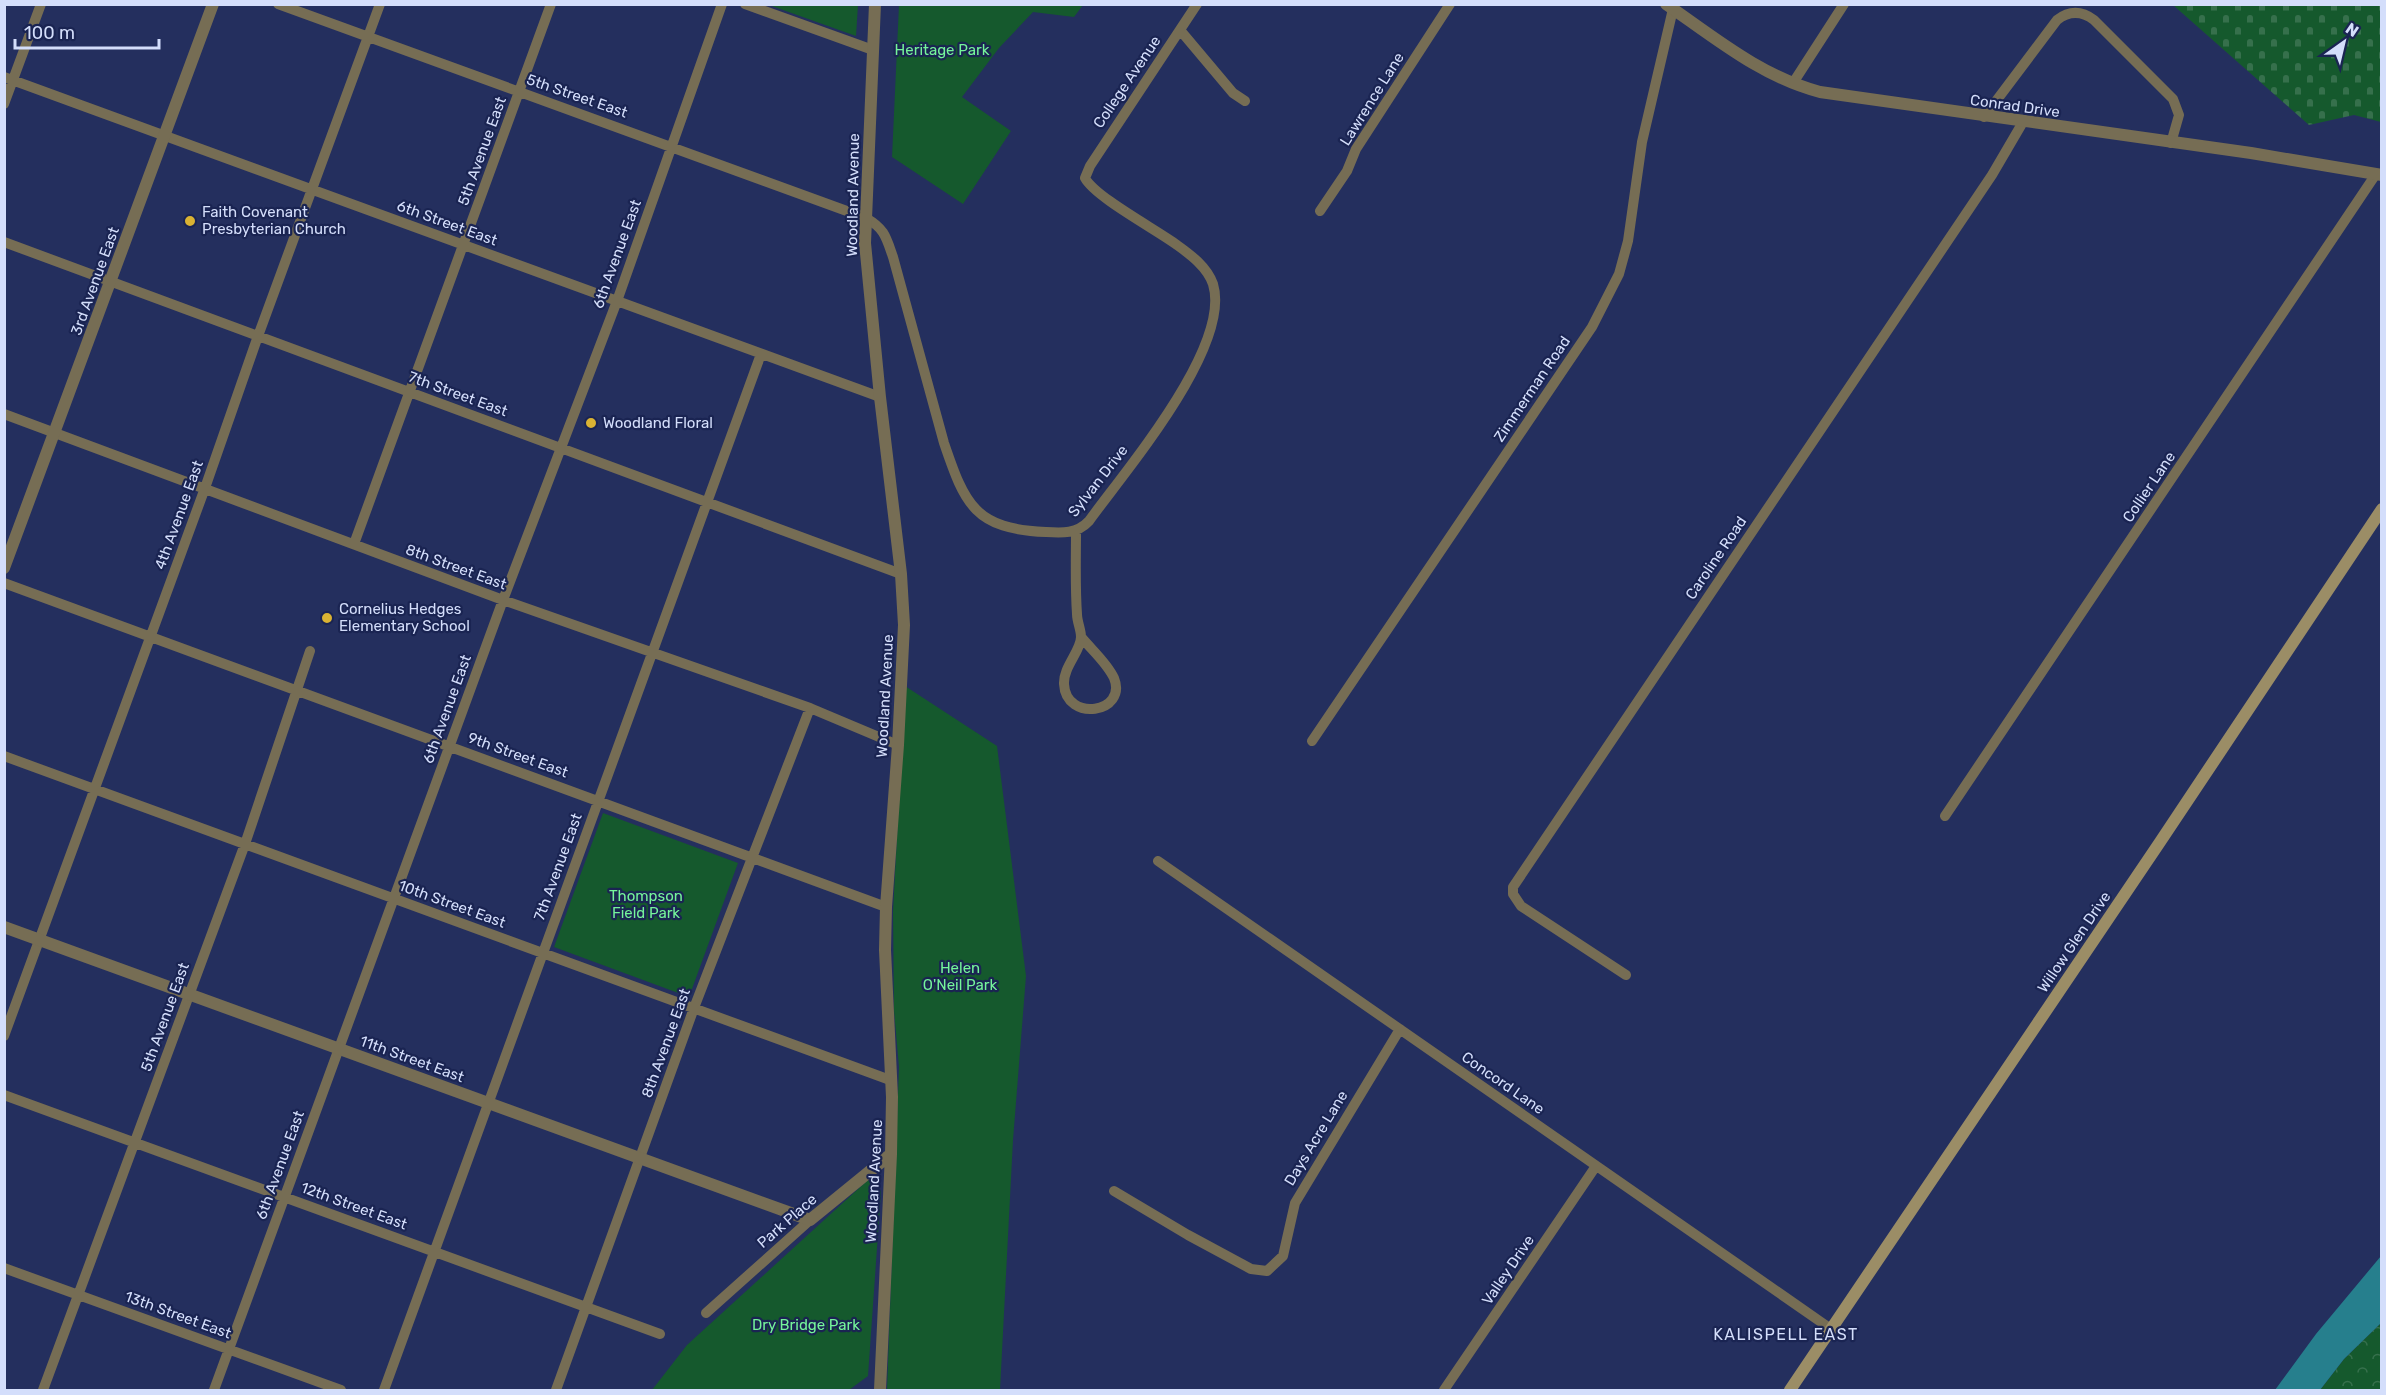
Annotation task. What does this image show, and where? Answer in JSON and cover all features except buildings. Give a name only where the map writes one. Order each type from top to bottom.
[{"type":"main road","name":"Willow Glen Drive","points":[[1790,1390],[2382,509]]},
{"type":"street","points":[[4,104],[9,78],[41,4]]},
{"type":"street","name":"3rd Avenue East","points":[[4,568],[213,4]]},
{"type":"street","name":"5th Street East","points":[[278,4],[866,218]]},
{"type":"street","name":"4th Avenue East","points":[[4,1036],[380,4]]},
{"type":"street","name":"5th Avenue East","points":[[354,544],[551,4]]},
{"type":"street","name":"6th Avenue East","points":[[214,1390],[503,600],[617,301],[722,4]]},
{"type":"street","points":[[745,4],[873,50]]},
{"type":"street","name":"Woodland Avenue","points":[[875,4],[865,243],[901,574],[904,626],[886,907],[885,950],[891,1154],[879,1390]]},
{"type":"street","name":"College Avenue","points":[[1085,178],[1090,165],[1197,4]]},
{"type":"street","name":"Lawrence Lane","points":[[1320,211],[1347,171],[1356,149],[1450,4]]},
{"type":"street","points":[[1793,83],[1844,4]]},
{"type":"street","name":"Conrad Drive","points":[[1670,7],[1749,61],[1793,83],[1820,92],[2251,153],[2379,175]]},
{"type":"street","name":"Zimmerman Road","points":[[1312,741],[1592,327],[1607,301],[1619,274],[1628,241],[1645,131],[1670,7]]},
{"type":"street","points":[[1984,117],[2057,20],[2066,14],[2076,12],[2087,14],[2094,20],[2173,99],[2179,115],[2171,143]]},
{"type":"street","points":[[1180,30],[1233,93],[1245,101]]},
{"type":"street","name":"6th Street East","points":[[9,78],[880,397]]},
{"type":"street","name":"Caroline Road","points":[[1626,975],[1521,906],[1513,894],[1513,887],[1992,175],[2023,122]]},
{"type":"street","name":"Collier Lane","points":[[1945,816],[2379,175]]},
{"type":"street","name":"Sylvan Drive","points":[[866,218],[885,232],[944,443],[966,498],[982,516],[1002,525],[1042,532],[1076,531],[1089,521],[1189,381],[1202,354],[1211,326],[1215,298],[1210,279],[1199,262],[1097,192],[1085,178]]},
{"type":"street","name":"7th Street East","points":[[4,242],[901,574]]},
{"type":"street","name":"7th Avenue East","points":[[384,1390],[761,354]]},
{"type":"street","name":"8th Street East","points":[[4,414],[503,600],[810,708],[898,745]]},
{"type":"street","points":[[1076,531],[1077,615],[1082,638],[1113,676],[1116,686],[1112,698],[1104,707],[1092,710],[1079,707],[1067,697],[1064,683],[1068,665],[1082,638]]},
{"type":"street","name":"9th Street East","points":[[4,583],[886,907]]},
{"type":"street","name":"5th Avenue East","points":[[44,1390],[245,844],[310,651]]},
{"type":"street","name":"8th Avenue East","points":[[556,1390],[694,1008],[810,708]]},
{"type":"street","name":"10th Street East","points":[[4,756],[890,1080]]},
{"type":"street","name":"Concord Lane","points":[[1158,861],[1831,1329]]},
{"type":"street","name":"11th Street East","points":[[4,927],[810,1220]]},
{"type":"street","name":"Days Acre Lane","points":[[1114,1191],[1251,1269],[1268,1271],[1284,1256],[1295,1203],[1400,1029]]},
{"type":"street","name":"12th Street East","points":[[4,1095],[660,1334]]},
{"type":"street","name":"Park Place","points":[[706,1313],[810,1220],[891,1154]]},
{"type":"street","name":"Valley Drive","points":[[1444,1390],[1596,1166]]},
{"type":"street","name":"13th Street East","points":[[4,1268],[341,1390]]},
{"type":"green space","points":[[769,5],[858,5],[856,36]]},
{"type":"green space","name":"Heritage Park","points":[[899,5],[1083,5],[1074,17],[1033,12],[999,48],[962,97],[1011,131],[963,204],[892,157]]},
{"type":"green space","points":[[2173,5],[2381,5],[2381,122],[2354,115],[2309,125]]},
{"type":"green space","name":"Helen O'Neil Park","points":[[905,686],[997,746],[1026,976],[1013,1140],[1000,1390],[887,1390],[899,1067],[894,1010],[893,912]]},
{"type":"green space","name":"Thompson Field Park","points":[[603,813],[738,863],[689,997],[554,947]]},
{"type":"green space","name":"Dry Bridge Park","points":[[868,1180],[881,1191],[868,1376],[849,1390],[652,1390],[687,1345]]},
{"type":"green space","points":[[2381,1323],[2381,1390],[2320,1390],[2344,1359]]},
{"type":"shaded area","points":[[2381,1256],[2381,1323],[2344,1359],[2320,1390],[2275,1390],[2316,1334]]},
{"type":"place","name":"Faith Covenant Presbyterian Church","points":[[190,221]]},
{"type":"place","name":"Woodland Floral","points":[[591,423]]},
{"type":"place","name":"Cornelius Hedges Elementary School","points":[[327,618]]},
{"type":"district","name":"KALISPELL EAST","points":[[1786,1334]]}]
